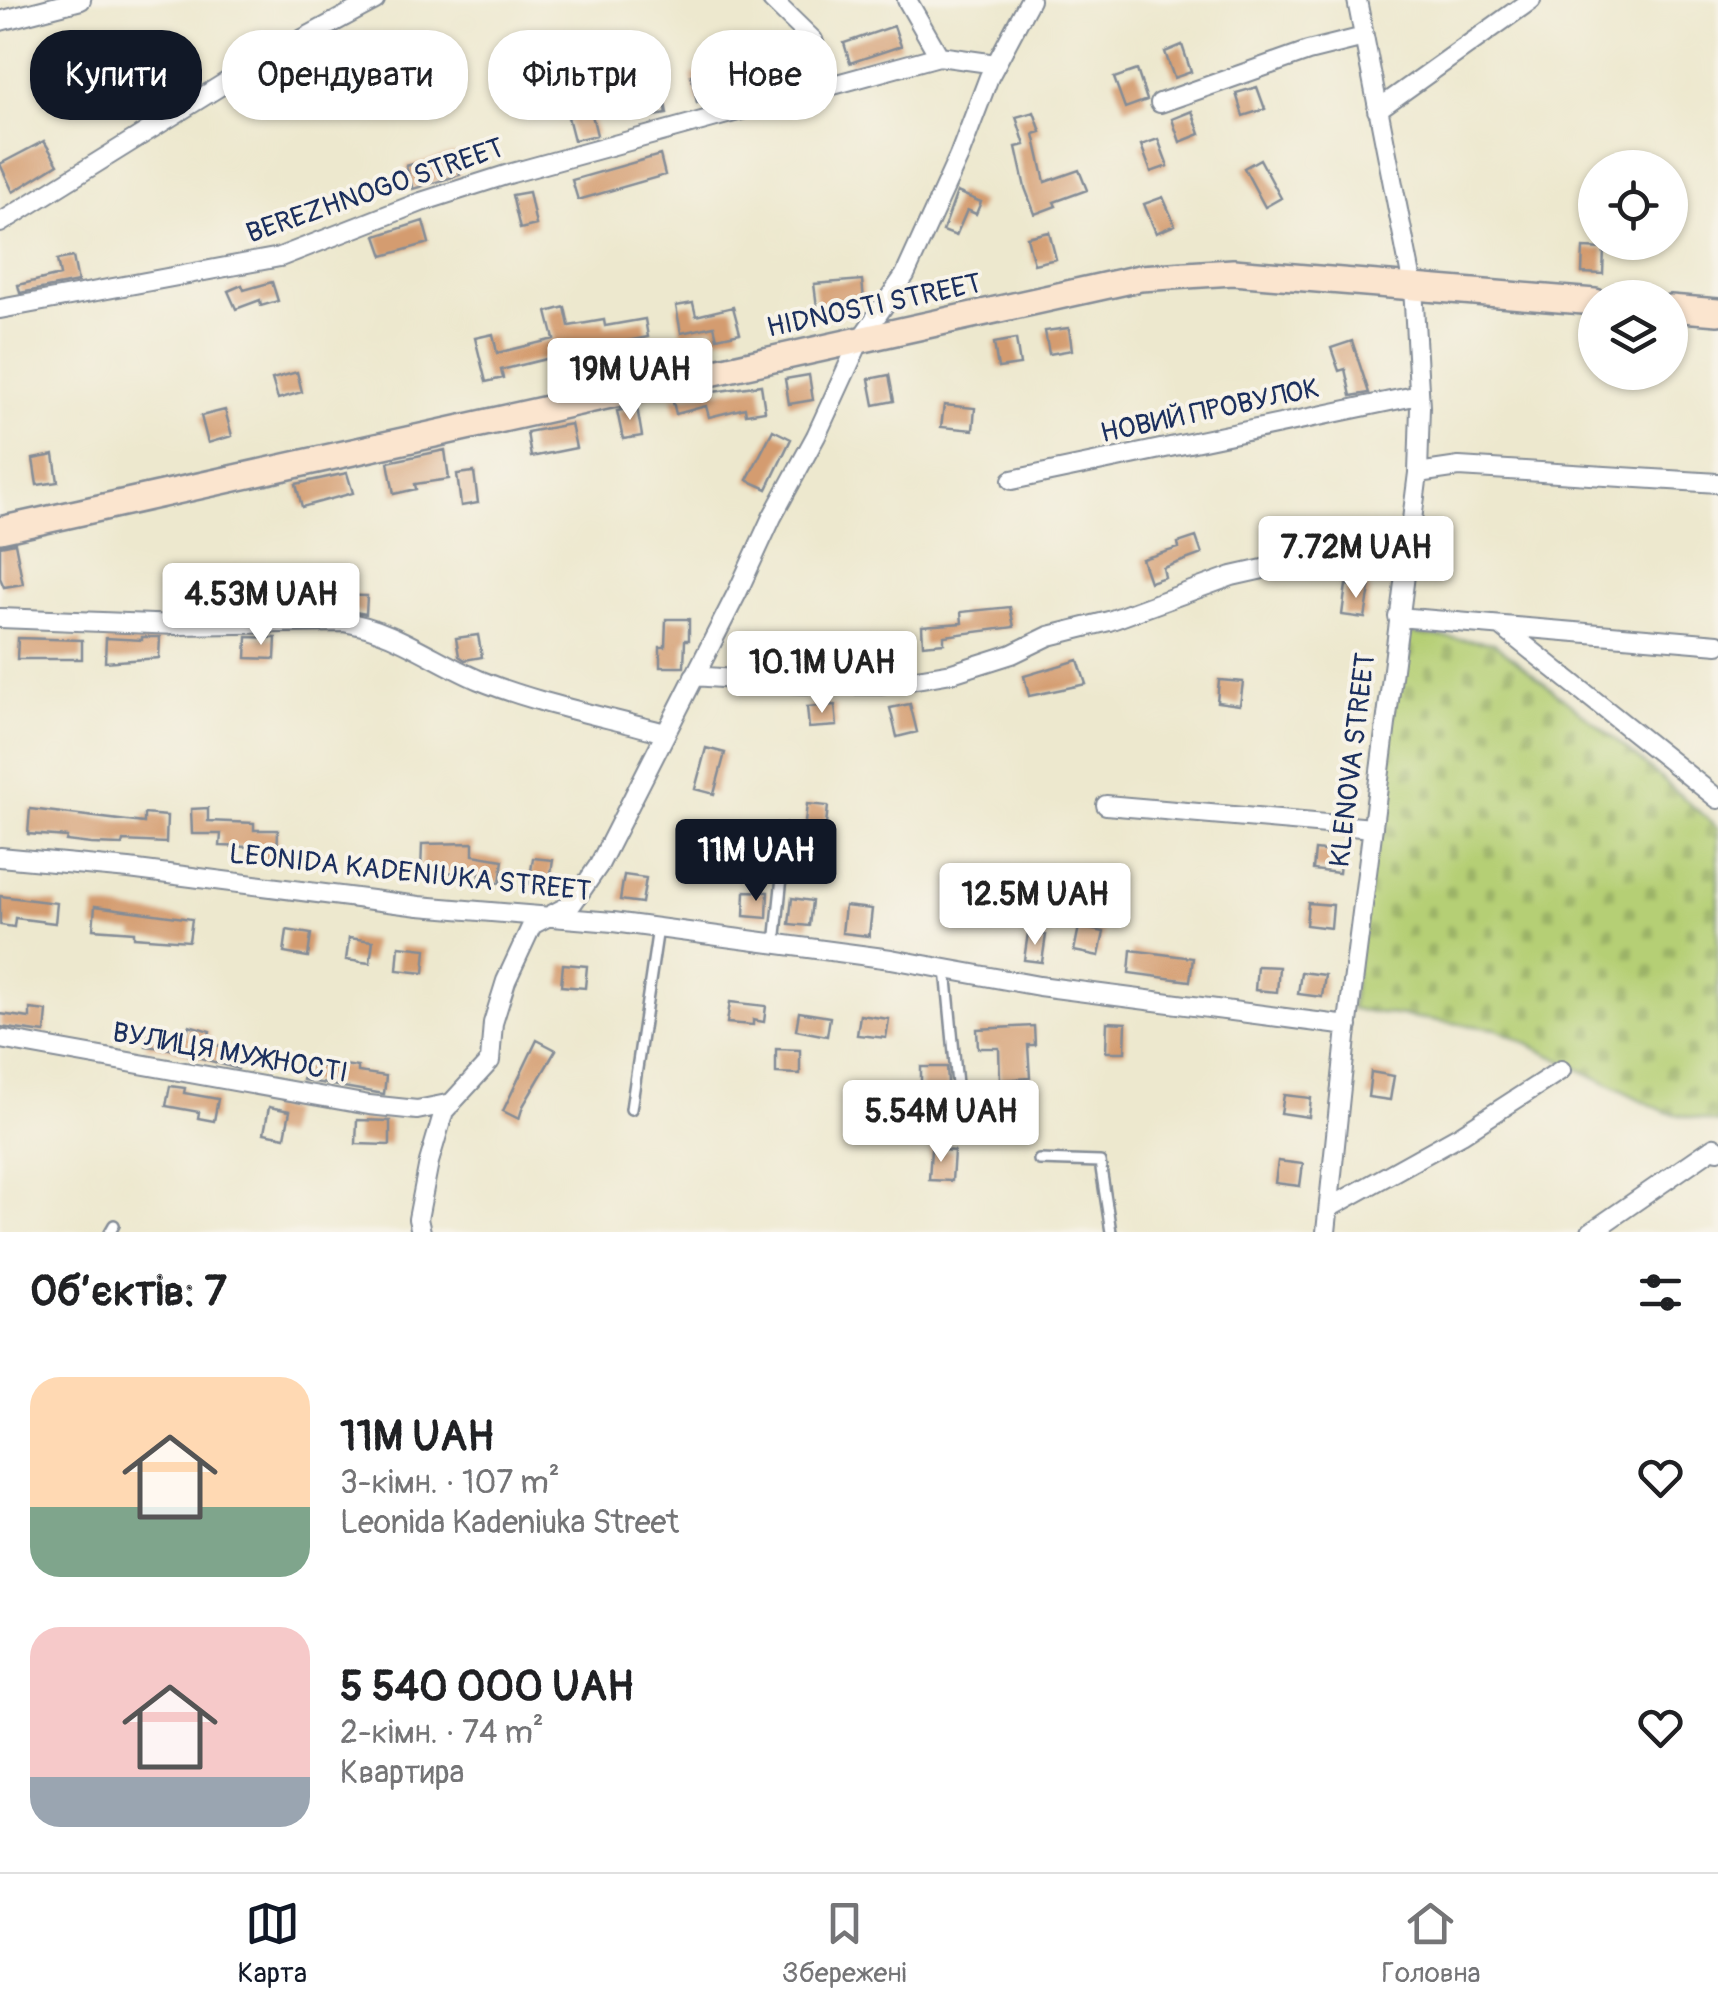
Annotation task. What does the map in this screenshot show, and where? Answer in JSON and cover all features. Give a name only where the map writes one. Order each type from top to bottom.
[{"type":"street","points":[[0,21],[82,0]]},
{"type":"street","points":[[0,223],[249,68],[375,0]]},
{"type":"street","points":[[772,0],[803,30]]},
{"type":"street","points":[[907,0],[938,56]]},
{"type":"street","points":[[421,1232],[418,1219],[428,1162],[444,1111],[490,1062],[493,1023],[506,981],[532,925],[572,904],[600,865],[816,436],[860,340],[905,275],[960,156],[996,64],[1030,0]]},
{"type":"street","name":"KLENOVA STREET","points":[[1326,1232],[1418,473],[1419,395],[1412,287],[1358,0]]},
{"type":"street","points":[[1376,110],[1531,0]]},
{"type":"street","points":[[1160,103],[1308,51],[1364,37]]},
{"type":"street","name":"BEREZHNOGO STREET","points":[[837,82],[938,56],[996,64]]},
{"type":"street","name":"BEREZHNOGO STREET","points":[[0,309],[280,257],[421,202],[700,120]]},
{"type":"street","name":"HIDNOSTI STREET","points":[[0,530],[1140,278],[1232,272],[1578,301]]},
{"type":"street","points":[[1688,310],[1718,312]]},
{"type":"street","name":"НОВИЙ ПРОВУЛОК","points":[[1012,480],[1419,395]]},
{"type":"street","points":[[1418,473],[1459,467],[1718,483]]},
{"type":"street","points":[[694,676],[802,684],[881,684],[952,673],[1012,654],[1049,636],[1109,621],[1232,576],[1409,536]]},
{"type":"street","points":[[1398,617],[1718,644]]},
{"type":"street","points":[[0,618],[178,625],[344,622],[371,626],[477,679],[665,733]]},
{"type":"street","points":[[1502,627],[1718,798]]},
{"type":"street","points":[[1106,805],[1373,828]]},
{"type":"street","name":"LEONIDA KADENIUKA STREET","points":[[0,857],[129,868],[419,906],[658,928],[1039,986],[1348,1026]]},
{"type":"street","name":"ВУЛИЦЯ МУЖНОСТІ","points":[[0,1040],[369,1105],[417,1110],[452,1104]]},
{"type":"street","points":[[1328,1208],[1462,1134],[1561,1070]]},
{"type":"street","points":[[1591,1232],[1716,1148]]},
{"type":"lane","points":[[775,944],[787,830]]},
{"type":"lane","points":[[631,1109],[658,928]]},
{"type":"lane","points":[[946,969],[960,1116]]},
{"type":"lane","points":[[1039,1160],[1100,1162],[1111,1232]]},
{"type":"green space","points":[[1397,632],[1494,643],[1626,748],[1718,828],[1718,1123],[1666,1112],[1497,1029],[1351,1009]]},
{"type":"building","points":[[894,26],[901,46],[850,63],[844,43]]},
{"type":"building","points":[[1182,45],[1191,72],[1174,78],[1165,52]]},
{"type":"building","points":[[1137,70],[1147,100],[1125,108],[1114,78]]},
{"type":"building","points":[[1257,87],[1265,109],[1243,116],[1236,93]]},
{"type":"building","points":[[1192,111],[1200,134],[1180,142],[1172,119]]},
{"type":"building","points":[[1034,112],[1041,132],[1034,134],[1045,182],[1079,170],[1087,190],[1035,214],[1016,147],[1025,145],[1016,117]]},
{"type":"building","points":[[569,120],[593,120],[597,135],[574,140]]},
{"type":"building","points":[[1158,139],[1168,166],[1151,172],[1141,145]]},
{"type":"building","points":[[44,141],[58,164],[13,192],[0,164]]},
{"type":"building","points":[[455,153],[460,175],[413,189],[406,166]]},
{"type":"building","points":[[660,155],[665,175],[578,200],[572,180]]},
{"type":"building","points":[[1260,159],[1281,198],[1265,207],[1244,168]]},
{"type":"building","points":[[529,192],[536,225],[520,229],[512,195]]},
{"type":"building","points":[[957,192],[981,202],[976,214],[967,210],[956,236],[943,231]]},
{"type":"building","points":[[1163,197],[1175,225],[1156,233],[1144,204]]},
{"type":"building","points":[[423,221],[429,243],[383,256],[376,236]]},
{"type":"building","points":[[1049,232],[1056,259],[1034,264],[1027,237]]},
{"type":"building","points":[[73,257],[78,282],[20,293],[18,285],[60,275],[57,260]]},
{"type":"building","points":[[1583,260],[1604,260],[1603,274],[1582,273]]},
{"type":"building","points":[[862,280],[864,300],[817,307],[814,284]]},
{"type":"building","points":[[272,282],[278,301],[261,306],[260,300],[236,309],[228,291],[242,285],[244,290]]},
{"type":"building","points":[[693,303],[696,316],[733,307],[740,333],[717,338],[714,326],[681,333],[676,306]]},
{"type":"building","points":[[565,307],[569,326],[604,320],[605,326],[645,319],[648,337],[575,351],[578,360],[560,364],[558,356],[501,370],[503,378],[486,382],[475,338],[493,334],[497,353],[554,339],[547,312]]},
{"type":"building","points":[[1069,328],[1072,350],[1049,354],[1045,331]]},
{"type":"building","points":[[1016,339],[1020,365],[998,368],[994,343]]},
{"type":"building","points":[[1352,341],[1369,393],[1351,396],[1345,369],[1339,371],[1331,348]]},
{"type":"building","points":[[297,372],[302,392],[278,399],[272,379]]},
{"type":"building","points":[[809,375],[813,400],[789,404],[785,379]]},
{"type":"building","points":[[889,375],[894,401],[874,405],[869,379]]},
{"type":"building","points":[[761,385],[765,411],[746,414],[745,408],[709,417],[706,406],[676,414],[672,398]]},
{"type":"building","points":[[944,405],[975,408],[973,430],[941,427]]},
{"type":"building","points":[[637,407],[642,436],[623,439],[617,411]]},
{"type":"building","points":[[225,410],[232,436],[208,443],[201,416]]},
{"type":"building","points":[[571,424],[576,448],[531,457],[527,432]]},
{"type":"building","points":[[773,430],[791,439],[767,489],[747,480]]},
{"type":"building","points":[[445,450],[449,479],[415,484],[416,489],[394,494],[388,462]]},
{"type":"building","points":[[54,455],[58,482],[37,485],[33,459]]},
{"type":"building","points":[[474,472],[478,503],[461,506],[457,474]]},
{"type":"building","points":[[347,473],[353,493],[302,507],[296,484]]},
{"type":"building","points":[[1196,537],[1202,554],[1163,568],[1165,577],[1150,582],[1142,559],[1179,548],[1178,543]]},
{"type":"building","points":[[15,543],[23,584],[4,587],[0,578],[0,546]]},
{"type":"building","points":[[1346,585],[1370,588],[1365,618],[1342,615]]},
{"type":"building","points":[[250,593],[367,596],[366,614],[344,610],[249,611]]},
{"type":"building","points":[[1010,607],[1014,627],[944,636],[944,643],[923,645],[922,626],[962,623],[961,612]]},
{"type":"building","points":[[666,619],[689,619],[684,667],[660,667]]},
{"type":"building","points":[[478,635],[482,657],[465,660],[459,656],[456,638]]},
{"type":"building","points":[[160,637],[159,658],[105,662],[106,638]]},
{"type":"building","points":[[247,637],[276,638],[275,659],[246,658]]},
{"type":"building","points":[[18,638],[82,640],[82,659],[17,659]]},
{"type":"building","points":[[867,644],[867,648],[907,646],[908,667],[850,668],[850,645]]},
{"type":"building","points":[[1078,660],[1086,684],[1029,696],[1024,676]]},
{"type":"building","points":[[1219,680],[1243,682],[1240,705],[1217,702]]},
{"type":"building","points":[[910,704],[917,732],[897,737],[890,708]]},
{"type":"building","points":[[835,705],[837,726],[809,728],[807,707]]},
{"type":"building","points":[[706,748],[725,753],[714,794],[695,789]]},
{"type":"building","points":[[807,804],[828,806],[822,862],[801,859]]},
{"type":"building","points":[[208,808],[208,821],[254,823],[254,830],[278,830],[277,860],[250,859],[250,847],[220,846],[221,834],[192,834],[191,809]]},
{"type":"building","points":[[30,809],[144,823],[144,814],[167,816],[166,843],[91,844],[66,841],[67,837],[28,834]]},
{"type":"building","points":[[473,843],[473,855],[503,860],[500,883],[479,881],[480,873],[421,872],[422,844]]},
{"type":"building","points":[[1315,850],[1341,853],[1339,873],[1313,870]]},
{"type":"building","points":[[533,858],[553,860],[549,886],[529,884]]},
{"type":"building","points":[[624,875],[646,878],[642,903],[620,900]]},
{"type":"building","points":[[745,891],[768,892],[767,918],[744,916]]},
{"type":"building","points":[[0,896],[57,903],[55,923],[15,918],[14,927],[0,925]]},
{"type":"building","points":[[792,898],[812,901],[809,926],[789,924]]},
{"type":"building","points":[[1308,903],[1333,905],[1331,928],[1306,925]]},
{"type":"building","points":[[95,906],[192,919],[189,941],[93,929]]},
{"type":"building","points":[[845,906],[872,909],[869,936],[842,933]]},
{"type":"building","points":[[1079,927],[1104,932],[1099,956],[1074,951]]},
{"type":"building","points":[[287,930],[311,934],[308,957],[284,953]]},
{"type":"building","points":[[1028,933],[1046,935],[1042,962],[1024,960]]},
{"type":"building","points":[[349,938],[373,941],[370,963],[346,960]]},
{"type":"building","points":[[399,946],[426,949],[424,973],[397,970]]},
{"type":"building","points":[[1131,950],[1193,958],[1190,981],[1129,973]]},
{"type":"building","points":[[563,964],[587,966],[585,988],[561,986]]},
{"type":"building","points":[[1257,966],[1279,967],[1277,992],[1255,990]]},
{"type":"building","points":[[1301,972],[1325,975],[1322,997],[1298,994]]},
{"type":"building","points":[[730,1002],[766,1006],[764,1022],[727,1023]]},
{"type":"building","points":[[30,1009],[47,1011],[45,1033],[0,1027],[0,1014],[30,1018]]},
{"type":"building","points":[[799,1012],[830,1017],[827,1036],[796,1030]]},
{"type":"building","points":[[860,1015],[889,1019],[886,1038],[857,1035]]},
{"type":"building","points":[[1107,1022],[1126,1023],[1125,1052],[1106,1052]]},
{"type":"building","points":[[189,1025],[210,1031],[207,1043],[242,1051],[238,1069],[146,1046],[149,1028],[186,1035]]},
{"type":"building","points":[[1034,1026],[1035,1045],[1028,1045],[1030,1078],[1000,1080],[999,1048],[978,1048],[977,1029]]},
{"type":"building","points":[[537,1040],[556,1050],[519,1119],[503,1111]]},
{"type":"building","points":[[776,1049],[800,1050],[800,1074],[776,1073]]},
{"type":"building","points":[[305,1064],[337,1069],[337,1064],[358,1067],[358,1072],[386,1076],[384,1094],[303,1080]]},
{"type":"building","points":[[921,1067],[947,1067],[949,1100],[921,1100]]},
{"type":"building","points":[[1371,1072],[1394,1076],[1390,1100],[1368,1097]]},
{"type":"building","points":[[170,1086],[185,1088],[184,1093],[218,1099],[214,1121],[198,1118],[199,1112],[166,1106]]},
{"type":"building","points":[[1284,1095],[1311,1098],[1309,1117],[1281,1113]]},
{"type":"building","points":[[269,1107],[290,1111],[285,1137],[264,1133]]},
{"type":"building","points":[[357,1120],[390,1121],[390,1145],[356,1144]]},
{"type":"building","points":[[931,1149],[954,1151],[952,1181],[929,1180]]},
{"type":"building","points":[[1278,1161],[1303,1164],[1300,1186],[1275,1183]]}]
